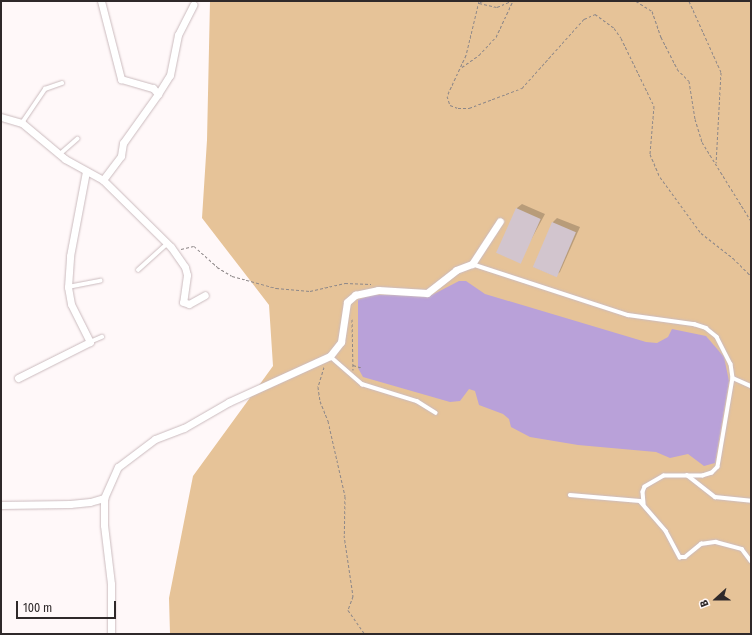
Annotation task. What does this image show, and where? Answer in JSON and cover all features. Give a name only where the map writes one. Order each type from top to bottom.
[{"type":"street","points":[[102,1],[121,79],[153,88],[158,94]]},
{"type":"street","points":[[103,180],[121,156],[123,143],[170,75],[178,34],[192,5]]},
{"type":"street","points":[[1,116],[22,123],[60,154],[103,180],[168,244],[185,267],[187,275],[183,302],[189,304],[205,295]]},
{"type":"street","points":[[18,378],[90,342],[70,304],[68,287],[70,256],[86,171]]},
{"type":"street","points":[[111,634],[111,584],[104,525],[104,498],[118,467],[155,439],[184,428],[229,402],[330,356],[341,342],[347,302],[355,296],[378,290],[428,293],[456,270],[472,264],[500,222]]},
{"type":"street","points":[[1,505],[70,504],[90,502],[104,498]]},
{"type":"lane","points":[[22,123],[45,89],[62,83]]},
{"type":"lane","points":[[60,154],[77,139]]},
{"type":"lane","points":[[138,270],[168,244]]},
{"type":"lane","points":[[472,264],[628,315],[673,320],[706,328],[716,337],[731,364],[733,378],[718,468],[712,474],[703,476],[664,476],[645,487],[642,492],[644,504]]},
{"type":"lane","points":[[68,287],[100,282]]},
{"type":"lane","points":[[90,342],[102,337]]},
{"type":"lane","points":[[330,356],[356,380],[417,401],[436,413]]},
{"type":"lane","points":[[733,378],[751,386]]},
{"type":"lane","points":[[686,475],[715,497],[751,501]]},
{"type":"lane","points":[[570,495],[634,500],[644,504],[666,531],[680,557],[685,557],[701,544],[716,542],[742,549],[751,561]]},
{"type":"path","points":[[479,2],[483,1]]},
{"type":"path","points":[[479,2],[497,7],[512,1]]},
{"type":"path","points":[[462,67],[479,55],[496,37],[512,1]]},
{"type":"path","points":[[636,1],[652,11],[677,69],[689,81],[698,131],[751,221]]},
{"type":"path","points":[[689,1],[721,72],[716,163]]},
{"type":"path","points":[[479,2],[472,37],[462,67],[447,96],[448,102],[458,108],[469,108],[522,88],[584,19],[595,14],[604,19],[621,38],[654,106],[650,154],[660,177],[701,233],[734,258],[751,276]]},
{"type":"path","points":[[174,251],[194,246],[217,267],[232,276],[276,288],[310,291],[345,283],[373,284]]},
{"type":"path","points":[[352,316],[353,365],[356,380]]},
{"type":"path","points":[[330,356],[321,373],[318,387],[345,496],[344,535],[353,596],[348,610],[365,634]]},
{"type":"path","points":[[353,365],[363,368]]},
{"type":"shaded area","points":[[210,1],[751,1],[751,634],[170,634],[169,598],[193,476],[273,366],[269,305],[202,218],[207,140]]},
{"type":"shaded area","points":[[459,281],[466,281],[485,294],[646,342],[657,343],[668,337],[672,329],[706,336],[724,357],[729,381],[715,463],[704,466],[688,454],[670,458],[656,452],[578,445],[530,437],[511,427],[509,419],[503,414],[479,405],[475,391],[469,389],[460,401],[450,402],[363,377],[358,368],[358,300],[371,295],[432,295]]},
{"type":"building","points":[[516,208],[541,219],[521,264],[496,253]]},
{"type":"building","points":[[552,222],[576,232],[557,277],[533,267]]}]
